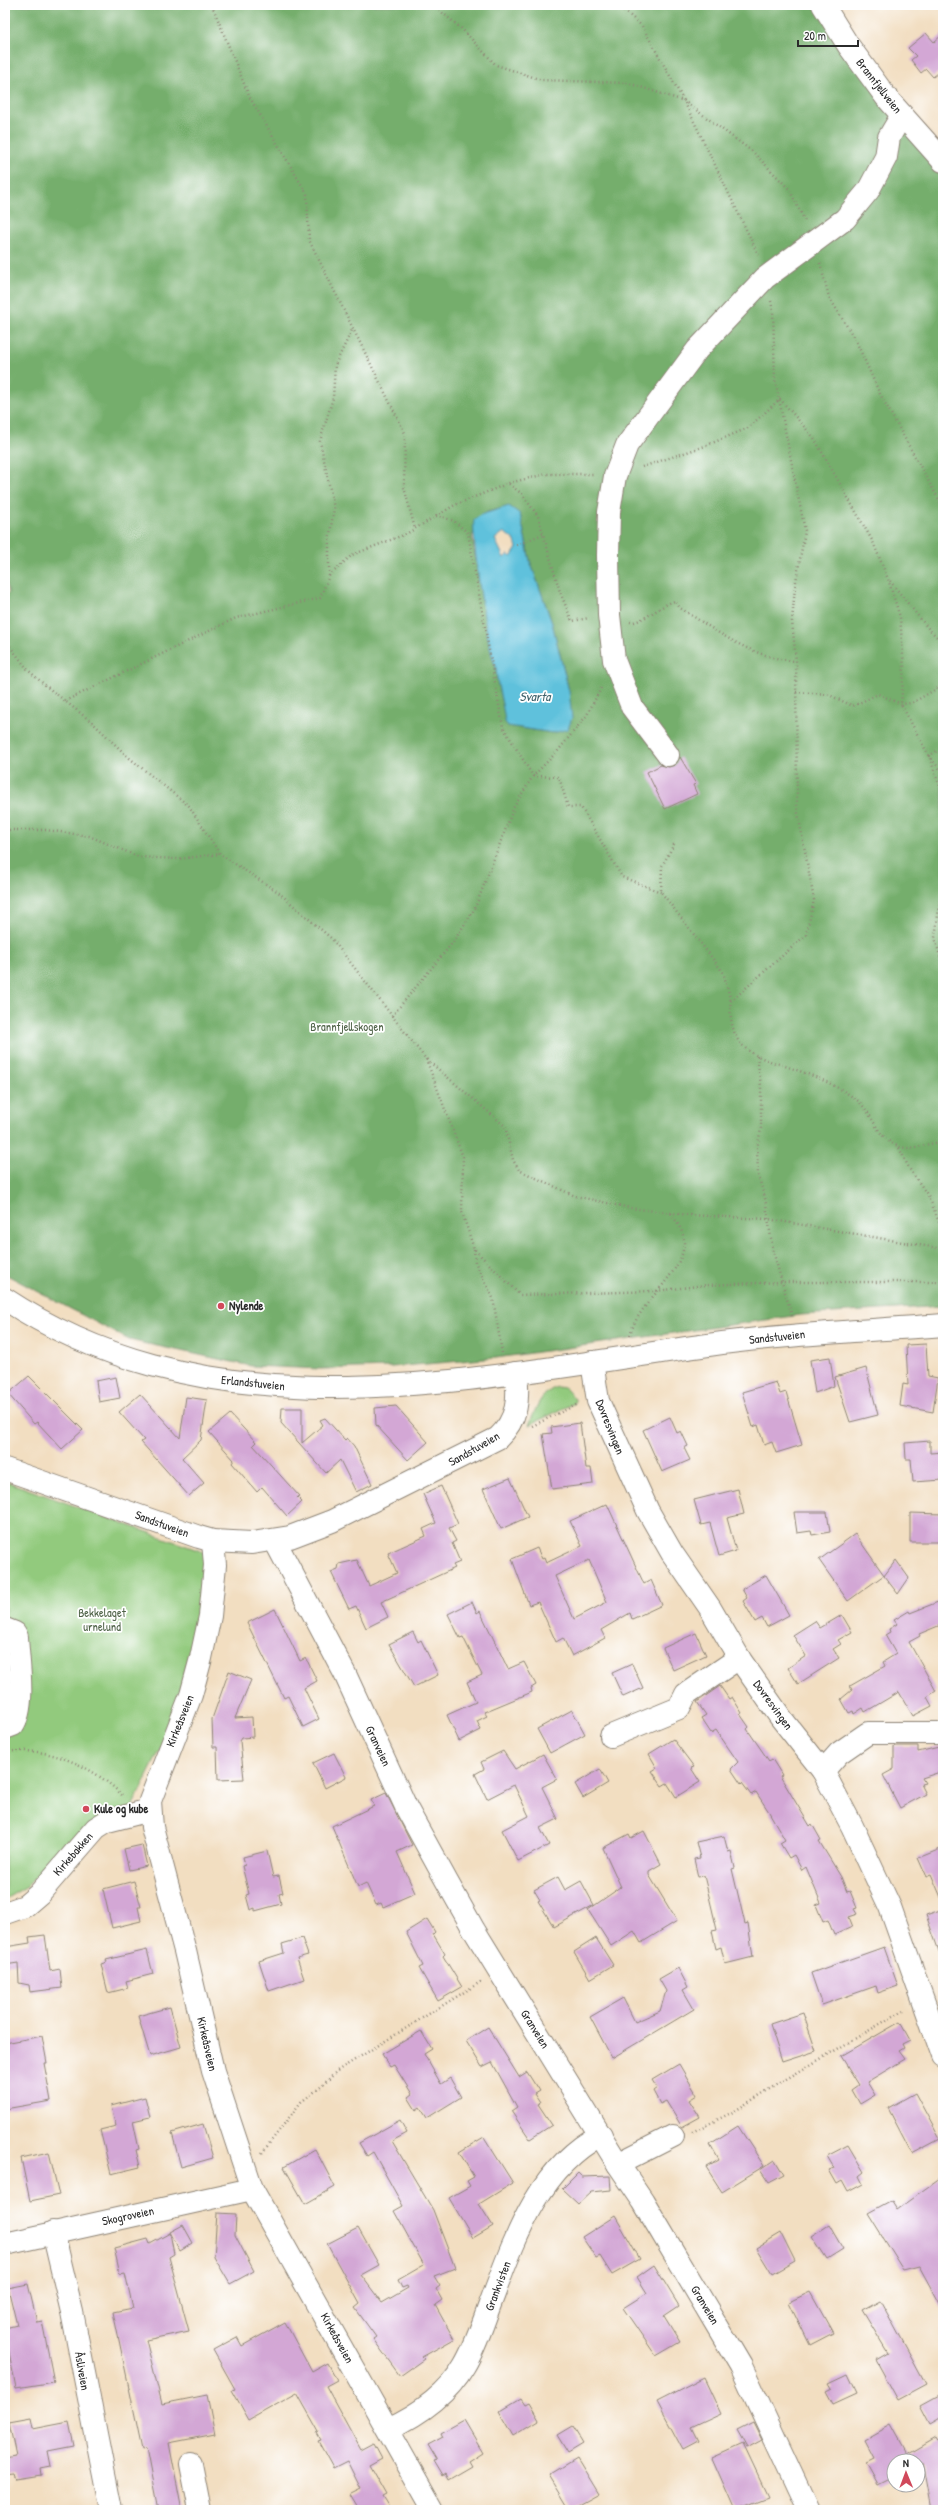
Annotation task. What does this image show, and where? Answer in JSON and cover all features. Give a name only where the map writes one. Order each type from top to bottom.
[{"type":"street","name":"Brannfjellveien","points":[[823,5],[848,45],[902,115],[943,161]]},
{"type":"street","points":[[668,755],[632,707],[614,660],[609,615],[609,512],[615,476],[627,445],[697,350],[765,278],[845,219],[868,191],[886,157],[889,137],[902,115]]},
{"type":"street","name":"Erlandstuveien","points":[[5,1299],[43,1322],[94,1346],[152,1365],[217,1379],[280,1386],[344,1387],[416,1384],[510,1374]]},
{"type":"street","name":"Sandstuveien","points":[[5,1468],[213,1541],[252,1544],[275,1541],[307,1532],[356,1511],[488,1444],[505,1431],[517,1406],[519,1392],[510,1374],[796,1334],[943,1325]]},
{"type":"street","name":"Dovresvingen","points":[[592,1362],[598,1401],[648,1511],[672,1553],[710,1608],[739,1658],[808,1742],[852,1826],[890,1907],[943,2056]]},
{"type":"street","name":"Kirkeåsveien","points":[[213,1541],[214,1582],[210,1616],[201,1658],[191,1695],[152,1794],[142,1812],[213,2071],[248,2181],[433,2510]]},
{"type":"street","name":"Granveien","points":[[275,1541],[345,1674],[407,1809],[474,1930],[618,2164],[643,2201],[738,2360],[808,2510]]},
{"type":"street","points":[[5,1629],[15,1633],[17,1637],[19,1715],[13,1725],[5,1728]]},
{"type":"street","points":[[611,1736],[679,1708],[686,1694],[739,1658]]},
{"type":"street","points":[[822,1771],[839,1752],[868,1733],[943,1733]]},
{"type":"street","name":"Kirkebakken","points":[[5,1912],[25,1906],[38,1894],[96,1828],[107,1821],[142,1812]]},
{"type":"street","name":"Grankvisten","points":[[388,2429],[409,2420],[443,2393],[464,2366],[506,2264],[541,2189],[555,2171],[587,2142],[600,2135]]},
{"type":"street","points":[[618,2164],[673,2136]]},
{"type":"street","name":"Skogroveien","points":[[5,2244],[248,2181]]},
{"type":"street","name":"Åsliveien","points":[[53,2232],[72,2312],[111,2510]]},
{"type":"street","points":[[190,2464],[200,2510]]},
{"type":"path","points":[[212,5],[249,96],[307,194],[309,240],[352,330],[405,433],[404,487],[415,529]]},
{"type":"path","points":[[433,5],[462,29],[496,65],[542,80],[628,83],[684,101],[753,152],[789,189],[814,241],[829,298],[856,341],[880,394],[943,506]]},
{"type":"path","points":[[618,5],[642,26],[684,101],[758,254],[773,311],[775,379],[805,531],[795,587],[792,621],[796,661],[797,808],[814,900],[806,934],[731,1001]]},
{"type":"path","points":[[65,701],[236,618],[320,598],[329,576],[329,541],[334,508],[320,441],[333,398],[336,365],[352,330]]},
{"type":"path","points":[[329,576],[352,555],[415,529],[436,515],[509,483],[546,474],[577,472],[615,476],[705,446],[748,428],[780,399]]},
{"type":"path","points":[[780,399],[814,438],[873,542],[888,579],[900,617],[904,667],[901,704],[929,756],[943,795]]},
{"type":"path","points":[[509,483],[522,494],[538,516],[560,592],[572,621],[609,615],[632,623],[664,604],[675,601],[680,608],[713,630],[748,650],[779,659],[796,661]]},
{"type":"path","points":[[436,515],[454,521],[468,533],[503,728],[533,776]]},
{"type":"path","points":[[516,545],[543,534]]},
{"type":"path","points":[[888,579],[927,627],[943,643]]},
{"type":"path","points":[[5,640],[29,671],[93,723],[127,756],[189,806],[220,854],[278,892],[332,940],[425,1058],[505,1126],[513,1160],[519,1170],[575,1196],[630,1208],[768,1219],[943,1249]]},
{"type":"path","points":[[392,1016],[454,941],[475,908],[514,807],[533,776],[557,752],[587,715],[614,660]]},
{"type":"path","points":[[796,692],[827,694],[853,706],[878,694],[901,704],[912,703],[943,685]]},
{"type":"path","points":[[929,756],[943,747]]},
{"type":"path","points":[[929,756],[943,773]]},
{"type":"path","points":[[533,776],[559,778],[568,807],[581,807],[622,877],[661,892],[724,972],[731,1001],[729,1012],[741,1044],[757,1056],[830,1083],[854,1098],[866,1108],[882,1136],[899,1147],[908,1148],[943,1142]]},
{"type":"path","points":[[5,830],[46,830],[89,836],[139,857],[178,859],[220,854]]},
{"type":"path","points":[[661,892],[662,866],[674,844]]},
{"type":"path","points":[[943,877],[935,938],[943,967]]},
{"type":"path","points":[[757,1056],[762,1086],[761,1129],[756,1148],[758,1175],[765,1198],[773,1251],[796,1334]]},
{"type":"path","points":[[425,1058],[463,1157],[462,1212],[474,1249],[475,1262],[493,1298],[502,1347],[510,1374]]},
{"type":"path","points":[[899,1147],[909,1168],[929,1197],[943,1232]]},
{"type":"path","points":[[626,1357],[631,1329],[637,1316],[656,1291],[673,1273],[681,1257],[684,1241],[682,1232],[670,1212]]},
{"type":"path","points":[[474,1249],[520,1296],[656,1291],[706,1285],[782,1282],[943,1282]]},
{"type":"path","points":[[505,1431],[517,1432],[581,1402]]},
{"type":"path","points":[[5,1752],[35,1751],[51,1754],[86,1769],[113,1786],[142,1812]]},
{"type":"path","points":[[248,2181],[272,2141],[301,2102],[322,2086],[337,2071],[500,1971]]},
{"type":"path","points":[[673,2136],[677,2137],[689,2134],[733,2112],[776,2085],[923,1999]]},
{"type":"green space","name":"Brannfjellskogen","points":[[5,5],[829,5],[943,156],[943,1306],[801,1315],[496,1358],[392,1367],[321,1369],[251,1366],[129,1340],[5,1274],[5,594],[9,593],[5,578]],"holes":[[[501,509],[520,514],[530,561],[552,623],[569,691],[553,733],[508,726],[498,688],[496,666],[493,659],[482,604],[472,536],[487,512]]]},
{"type":"green space","points":[[557,1387],[565,1388],[575,1399],[575,1403],[529,1425],[542,1398]]},
{"type":"green space","name":"Bekkelaget urnelund","points":[[5,1481],[209,1554],[191,1687],[132,1807],[67,1845],[27,1886],[5,1899]]},
{"type":"water","name":"Svarta","points":[[509,506],[520,514],[530,561],[552,623],[569,691],[572,718],[568,729],[553,733],[508,726],[505,722],[497,680],[496,666],[489,642],[485,620],[475,548],[474,520],[480,515]],"holes":[[[504,532],[515,541],[517,548],[511,557],[508,554],[504,558],[495,539]]]},
{"type":"building","points":[[926,33],[934,42],[943,34],[943,69],[933,77],[926,69],[921,73],[911,60],[916,56],[908,48]]},
{"type":"building","points":[[680,757],[696,784],[693,785],[697,794],[665,809],[647,772],[661,765],[669,767],[675,765]]},
{"type":"building","points":[[926,1344],[928,1376],[938,1378],[933,1412],[900,1406],[903,1384],[908,1385],[906,1345]]},
{"type":"building","points":[[830,1357],[834,1386],[815,1393],[810,1360]]},
{"type":"building","points":[[866,1368],[878,1415],[850,1422],[835,1377]]},
{"type":"building","points":[[29,1376],[83,1430],[62,1449],[37,1422],[34,1424],[8,1394]]},
{"type":"building","points":[[116,1377],[120,1398],[99,1402],[96,1381]]},
{"type":"building","points":[[776,1382],[780,1394],[786,1392],[802,1445],[776,1453],[772,1442],[764,1445],[758,1425],[753,1427],[742,1392]]},
{"type":"building","points":[[140,1394],[180,1438],[186,1397],[207,1400],[201,1440],[182,1458],[204,1483],[189,1496],[141,1442],[144,1440],[119,1412]]},
{"type":"building","points":[[396,1406],[428,1442],[408,1460],[376,1425],[375,1408]]},
{"type":"building","points":[[282,1408],[302,1408],[302,1443],[323,1425],[320,1420],[325,1418],[345,1440],[347,1438],[354,1446],[372,1484],[356,1492],[340,1460],[326,1473],[281,1423]]},
{"type":"building","points":[[230,1414],[256,1442],[253,1445],[299,1496],[297,1497],[302,1502],[287,1516],[262,1487],[257,1492],[232,1463],[234,1460],[209,1432]]},
{"type":"building","points":[[670,1417],[677,1433],[681,1431],[688,1446],[684,1448],[690,1460],[662,1472],[643,1430]]},
{"type":"building","points":[[580,1423],[586,1468],[591,1468],[593,1484],[552,1489],[543,1434],[552,1433],[551,1427]]},
{"type":"building","points":[[930,1441],[930,1453],[943,1452],[943,1480],[913,1482],[911,1459],[906,1459],[905,1443]]},
{"type":"building","points":[[510,1478],[528,1517],[501,1529],[483,1489]]},
{"type":"building","points":[[441,1486],[458,1524],[449,1528],[456,1541],[452,1543],[460,1562],[453,1565],[455,1568],[381,1602],[388,1617],[366,1628],[356,1606],[349,1609],[331,1572],[338,1569],[339,1564],[357,1560],[369,1586],[397,1573],[388,1553],[426,1536],[423,1529],[436,1523],[423,1494]]},
{"type":"building","points":[[738,1489],[744,1514],[727,1518],[736,1551],[719,1556],[710,1523],[701,1525],[694,1500]]},
{"type":"building","points":[[607,1504],[644,1584],[651,1580],[662,1605],[632,1619],[630,1613],[601,1630],[605,1638],[572,1656],[563,1638],[556,1642],[538,1602],[529,1605],[512,1559],[537,1548],[542,1559],[544,1558],[546,1563],[582,1546],[570,1521]],"holes":[[[589,1560],[607,1602],[574,1619],[555,1576]]]},
{"type":"building","points":[[794,1512],[827,1512],[830,1532],[812,1535],[811,1531],[797,1533]]},
{"type":"building","points":[[910,1513],[943,1514],[943,1542],[910,1542]]},
{"type":"building","points":[[855,1534],[884,1575],[848,1601],[819,1560]]},
{"type":"building","points":[[896,1560],[909,1578],[898,1594],[884,1576]]},
{"type":"building","points":[[766,1575],[789,1615],[767,1627],[762,1618],[755,1622],[743,1601],[747,1598],[742,1589]]},
{"type":"building","points":[[943,1600],[943,1624],[919,1634],[920,1636],[909,1642],[936,1691],[927,1697],[932,1706],[913,1716],[899,1692],[865,1712],[863,1708],[854,1714],[853,1711],[849,1713],[841,1699],[852,1690],[850,1686],[885,1666],[883,1662],[896,1654],[885,1635],[890,1632],[889,1629],[897,1624],[894,1620],[909,1611],[910,1613]]},
{"type":"building","points":[[472,1602],[477,1613],[480,1611],[508,1669],[524,1662],[536,1685],[531,1688],[532,1692],[484,1712],[487,1716],[477,1721],[481,1730],[459,1741],[447,1715],[476,1702],[467,1682],[482,1675],[463,1637],[460,1638],[448,1614]]},
{"type":"building","points":[[275,1609],[300,1661],[306,1658],[317,1681],[304,1688],[319,1719],[303,1727],[288,1696],[284,1698],[247,1623]]},
{"type":"building","points":[[842,1615],[852,1632],[838,1640],[841,1644],[833,1649],[839,1658],[798,1684],[788,1668],[806,1656],[793,1635],[815,1621],[820,1628]]},
{"type":"building","points":[[413,1632],[418,1642],[421,1640],[438,1675],[414,1687],[389,1644]]},
{"type":"building","points":[[696,1633],[706,1655],[673,1670],[663,1648]]},
{"type":"building","points":[[632,1664],[643,1688],[623,1697],[612,1673]]},
{"type":"building","points":[[229,1671],[251,1680],[235,1718],[252,1717],[253,1737],[242,1738],[240,1741],[244,1779],[218,1780],[217,1747],[213,1747],[212,1719]]},
{"type":"building","points":[[720,1686],[729,1699],[732,1697],[742,1713],[740,1714],[749,1727],[747,1729],[769,1761],[772,1759],[782,1775],[780,1776],[810,1826],[812,1824],[821,1840],[819,1841],[841,1877],[847,1892],[850,1891],[857,1908],[854,1909],[857,1914],[848,1917],[852,1927],[834,1935],[828,1920],[823,1922],[816,1905],[821,1903],[806,1867],[802,1870],[794,1855],[789,1858],[780,1843],[785,1840],[756,1792],[751,1795],[742,1783],[741,1784],[731,1769],[738,1762],[716,1730],[711,1733],[701,1718],[706,1715],[697,1702]]},
{"type":"building","points":[[572,1710],[585,1734],[550,1753],[537,1729]]},
{"type":"building","points":[[673,1739],[694,1767],[691,1768],[700,1782],[676,1797],[667,1783],[662,1786],[652,1771],[657,1768],[649,1754]]},
{"type":"building","points":[[894,1746],[918,1746],[918,1752],[943,1746],[943,1771],[922,1778],[925,1783],[921,1784],[926,1794],[900,1808],[883,1775],[894,1769]]},
{"type":"building","points":[[503,1751],[515,1769],[543,1754],[557,1779],[542,1787],[558,1819],[540,1828],[549,1845],[518,1861],[502,1830],[529,1816],[514,1785],[487,1799],[475,1774],[484,1769],[481,1762]]},
{"type":"building","points":[[334,1753],[346,1777],[325,1788],[313,1763]]},
{"type":"building","points":[[600,1769],[608,1783],[583,1798],[575,1784]]},
{"type":"building","points":[[386,1793],[412,1845],[397,1852],[415,1893],[383,1907],[381,1903],[376,1905],[366,1883],[358,1887],[332,1826],[374,1806],[371,1800]]},
{"type":"building","points":[[644,1831],[661,1864],[649,1871],[649,1875],[677,1921],[641,1943],[634,1931],[611,1946],[588,1910],[621,1887],[603,1848],[629,1834],[631,1838]]},
{"type":"building","points":[[724,1836],[728,1852],[731,1851],[735,1868],[732,1869],[745,1924],[748,1923],[753,1957],[725,1964],[721,1947],[716,1949],[712,1931],[717,1930],[704,1876],[698,1877],[694,1859],[700,1858],[696,1842]]},
{"type":"building","points":[[142,1845],[147,1866],[129,1870],[124,1849]]},
{"type":"building","points":[[943,1848],[943,1902],[931,1874],[926,1876],[918,1858]]},
{"type":"building","points":[[267,1851],[273,1877],[279,1876],[283,1893],[279,1894],[281,1904],[255,1911],[255,1908],[250,1910],[246,1895],[249,1894],[242,1866],[245,1865],[243,1857]]},
{"type":"building","points":[[558,1877],[565,1890],[581,1881],[594,1905],[554,1927],[538,1901],[540,1900],[534,1890]]},
{"type":"building","points":[[134,1881],[141,1907],[138,1907],[141,1921],[112,1928],[103,1889]]},
{"type":"building","points":[[943,1909],[943,1956],[941,1957],[926,1915]]},
{"type":"building","points":[[427,1919],[435,1932],[433,1934],[445,1954],[443,1956],[462,1987],[438,2001],[419,1968],[423,1966],[406,1932]]},
{"type":"building","points":[[45,1935],[50,1971],[60,1969],[62,1988],[30,1992],[29,1985],[19,1983],[18,1963],[5,1965],[5,1947],[30,1943],[29,1937]]},
{"type":"building","points":[[302,1938],[308,1955],[297,1958],[304,1979],[269,1991],[259,1961],[284,1953],[282,1944]]},
{"type":"building","points":[[596,1938],[613,1965],[590,1979],[574,1952]]},
{"type":"building","points":[[884,1947],[898,1986],[878,1993],[876,1986],[822,2005],[811,1973]]},
{"type":"building","points":[[147,1950],[153,1974],[126,1981],[128,1988],[108,1993],[101,1964],[107,1962],[106,1960]]},
{"type":"building","points":[[678,1968],[688,1987],[683,1990],[694,2009],[612,2058],[590,2017],[623,1998],[635,2022],[660,2011],[666,1991],[659,1979]]},
{"type":"building","points":[[170,2007],[181,2047],[150,2056],[138,2016]]},
{"type":"building","points":[[803,2013],[816,2051],[782,2062],[770,2024]]},
{"type":"building","points":[[900,2022],[910,2040],[902,2044],[904,2048],[899,2051],[905,2059],[867,2082],[875,2095],[860,2104],[852,2090],[859,2085],[841,2056]]},
{"type":"building","points":[[488,2027],[519,2077],[527,2072],[539,2091],[534,2094],[540,2103],[538,2104],[552,2125],[530,2139],[511,2111],[517,2107],[492,2062],[482,2067],[466,2041]]},
{"type":"building","points":[[421,2031],[432,2049],[424,2054],[441,2084],[450,2078],[461,2097],[427,2118],[420,2107],[416,2110],[408,2097],[412,2094],[394,2065],[390,2067],[382,2054]]},
{"type":"building","points":[[42,2036],[47,2063],[44,2063],[51,2101],[5,2109],[5,2043]]},
{"type":"building","points":[[679,2064],[697,2095],[689,2100],[700,2117],[682,2127],[666,2101],[660,2104],[653,2091],[657,2088],[652,2080]]},
{"type":"building","points":[[915,2093],[940,2139],[912,2154],[888,2108]]},
{"type":"building","points":[[145,2097],[150,2117],[133,2121],[139,2149],[136,2150],[140,2167],[111,2174],[100,2130],[116,2126],[111,2106]]},
{"type":"building","points":[[400,2120],[407,2133],[392,2141],[433,2210],[455,2268],[434,2276],[440,2286],[436,2289],[442,2300],[435,2305],[454,2339],[422,2357],[424,2359],[400,2376],[373,2339],[376,2337],[355,2308],[360,2304],[327,2244],[358,2228],[379,2265],[361,2275],[382,2303],[408,2288],[407,2286],[402,2288],[398,2280],[424,2265],[394,2211],[403,2206],[373,2152],[367,2156],[359,2143]]},
{"type":"building","points":[[203,2124],[213,2158],[181,2167],[172,2133]]},
{"type":"building","points":[[738,2126],[764,2166],[722,2192],[706,2167],[719,2160],[710,2144]]},
{"type":"building","points":[[484,2137],[513,2183],[479,2204],[493,2226],[473,2238],[449,2198],[470,2186],[467,2181],[474,2177],[459,2152]]},
{"type":"building","points":[[848,2145],[864,2172],[859,2176],[863,2184],[848,2192],[842,2181],[837,2184],[829,2170],[834,2168],[827,2156]]},
{"type":"building","points":[[315,2149],[335,2187],[305,2204],[284,2167]]},
{"type":"building","points":[[49,2152],[59,2195],[30,2201],[21,2158]]},
{"type":"building","points":[[775,2160],[784,2175],[769,2183],[760,2170]]},
{"type":"building","points":[[578,2173],[582,2177],[610,2176],[611,2190],[591,2192],[578,2204],[562,2189]]},
{"type":"building","points":[[943,2176],[943,2310],[919,2266],[903,2270],[868,2214],[892,2201],[897,2209]]},
{"type":"building","points":[[217,2213],[236,2214],[235,2235],[254,2271],[230,2284],[214,2257]]},
{"type":"building","points":[[615,2216],[640,2259],[612,2275],[600,2256],[596,2258],[582,2237]]},
{"type":"building","points":[[183,2225],[193,2243],[180,2251],[170,2232]]},
{"type":"building","points":[[829,2225],[843,2249],[827,2259],[812,2236]]},
{"type":"building","points":[[170,2233],[174,2254],[169,2257],[189,2331],[146,2340],[162,2404],[207,2395],[215,2434],[169,2443],[182,2510],[158,2510],[146,2448],[142,2449],[113,2312],[133,2308],[125,2273],[120,2274],[114,2248],[148,2239],[150,2244]]},
{"type":"building","points":[[781,2233],[795,2261],[772,2274],[756,2248]]},
{"type":"building","points":[[654,2265],[679,2306],[664,2316],[680,2342],[656,2356],[623,2308],[647,2293],[637,2277]]},
{"type":"building","points":[[28,2284],[37,2322],[42,2321],[54,2382],[16,2388],[5,2332],[5,2328],[17,2325],[8,2288]]},
{"type":"building","points":[[810,2292],[833,2333],[810,2345],[789,2302]]},
{"type":"building","points":[[880,2300],[926,2385],[898,2400],[876,2360],[888,2353],[862,2310]]},
{"type":"building","points":[[285,2322],[312,2372],[328,2363],[337,2380],[326,2386],[361,2450],[374,2443],[382,2458],[369,2465],[386,2495],[382,2497],[390,2510],[358,2510],[349,2495],[361,2489],[347,2461],[333,2468],[318,2441],[321,2440],[317,2433],[319,2432],[297,2393],[249,2420],[232,2390],[235,2389],[213,2350],[237,2337],[242,2346]]},
{"type":"building","points":[[848,2374],[857,2393],[833,2404],[826,2391],[832,2388],[829,2383]]},
{"type":"building","points":[[704,2378],[721,2414],[691,2428],[698,2442],[683,2450],[657,2402]]},
{"type":"building","points":[[943,2393],[943,2417],[931,2424],[921,2405]]},
{"type":"building","points":[[521,2399],[525,2405],[529,2403],[539,2420],[513,2436],[499,2412]]},
{"type":"building","points":[[31,2419],[33,2429],[69,2422],[74,2446],[48,2451],[51,2466],[41,2468],[42,2475],[17,2479],[15,2473],[5,2474],[5,2458],[16,2456],[9,2423]]},
{"type":"building","points":[[464,2420],[483,2452],[469,2461],[472,2466],[448,2480],[445,2474],[442,2476],[433,2461],[437,2460],[428,2445],[443,2437],[441,2433]]},
{"type":"building","points":[[753,2422],[762,2440],[747,2448],[737,2430]]},
{"type":"building","points":[[891,2425],[906,2453],[886,2453],[886,2480],[878,2484],[866,2463],[874,2459],[864,2440]]},
{"type":"building","points":[[572,2426],[583,2444],[568,2453],[557,2435]]},
{"type":"building","points":[[936,2437],[943,2450],[943,2510],[931,2510],[926,2483],[926,2453],[909,2453]]},
{"type":"building","points":[[743,2444],[768,2497],[735,2510],[712,2458]]},
{"type":"building","points":[[577,2458],[599,2494],[570,2510],[549,2475]]},
{"type":"place","name":"Nylende","points":[[221,1306]]},
{"type":"place","name":"Kule og kube","points":[[86,1809]]}]
